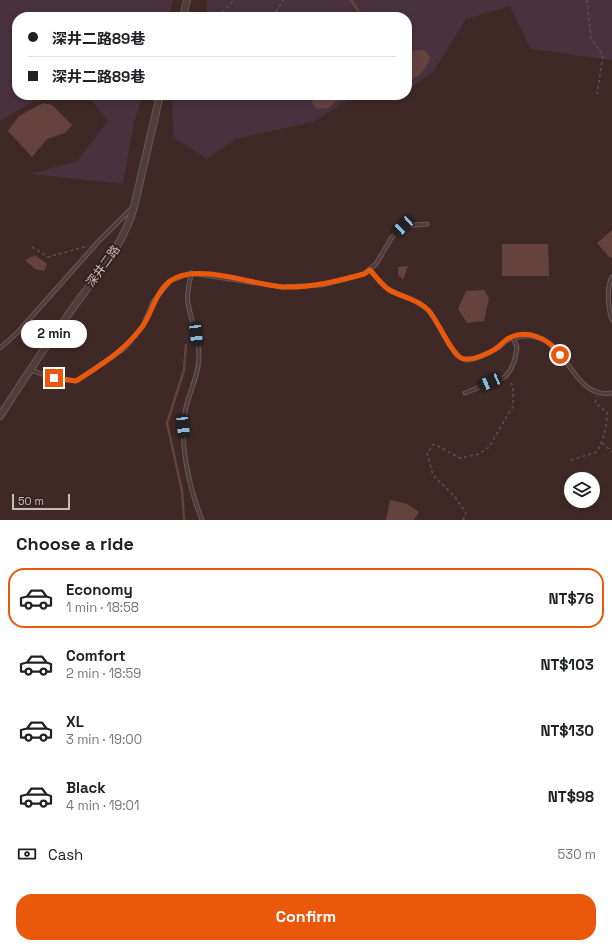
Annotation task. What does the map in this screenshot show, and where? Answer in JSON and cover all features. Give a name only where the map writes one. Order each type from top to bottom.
[{"type":"street","points":[[184,12],[187,0]]},
{"type":"street","name":"深井二路","points":[[0,416],[30,370],[120,243],[134,207],[159,100]]},
{"type":"lane","points":[[0,348],[17,333],[98,242],[134,207]]},
{"type":"lane","points":[[30,370],[54,378],[76,381],[125,348],[143,326],[153,302],[170,281],[191,273],[283,287],[322,285],[364,274],[370,270],[392,237],[403,226],[427,224]]},
{"type":"lane","points":[[370,270],[389,289],[412,299],[427,309],[438,323],[454,352],[460,358],[467,360],[489,353],[507,339],[526,334],[541,338],[552,344],[583,383],[598,393],[612,393]]},
{"type":"lane","points":[[191,273],[187,295],[196,334],[199,358],[198,374],[185,410],[183,426],[187,464],[202,520]]},
{"type":"lane","points":[[612,277],[609,292],[610,313],[612,320]]},
{"type":"lane","points":[[465,392],[505,377],[511,369],[518,347],[513,338]]},
{"type":"path","points":[[223,12],[234,0]]},
{"type":"path","points":[[276,12],[283,0]]},
{"type":"path","points":[[587,0],[591,38],[603,56],[597,94]]},
{"type":"path","points":[[32,247],[48,257],[98,242]]},
{"type":"path","points":[[463,520],[466,512],[455,497],[433,475],[427,453],[434,444],[460,458],[479,454],[488,447],[513,406],[513,386],[505,377]]},
{"type":"path","points":[[571,460],[597,452],[602,443],[607,429],[607,412],[595,403],[598,393]]},
{"type":"path","points":[[602,443],[612,452]]},
{"type":"shaded area","points":[[0,0],[173,0],[170,12],[12,12],[12,100],[36,100],[0,121]]},
{"type":"shaded area","points":[[207,0],[612,0],[612,60],[531,49],[510,6],[466,19],[433,72],[412,87],[412,12],[206,12]]},
{"type":"shaded area","points":[[425,50],[430,58],[421,73],[412,79],[412,51]]},
{"type":"shaded area","points":[[91,100],[141,100],[134,122],[123,184],[31,174],[77,161],[108,121]]},
{"type":"shaded area","points":[[172,100],[348,100],[313,122],[236,139],[207,159],[173,137]]},
{"type":"shaded area","points":[[313,100],[338,100],[328,108],[317,109],[312,104]]},
{"type":"shaded area","points":[[43,103],[52,105],[72,125],[65,133],[47,139],[32,157],[8,131],[19,116]]},
{"type":"shaded area","points":[[612,230],[612,257],[610,258],[597,243]]},
{"type":"shaded area","points":[[502,244],[548,244],[549,276],[502,276]]},
{"type":"shaded area","points":[[35,255],[47,264],[44,271],[35,269],[25,260]]},
{"type":"shaded area","points":[[408,266],[403,280],[398,275],[398,267]]},
{"type":"shaded area","points":[[484,290],[489,298],[484,321],[467,323],[458,309],[466,291]]},
{"type":"shaded area","points":[[390,500],[407,504],[419,512],[414,520],[386,520]]},
{"type":"waterway","points":[[351,0],[358,12]]},
{"type":"waterway","points":[[184,520],[182,491],[167,423],[184,370],[186,345]]},
{"type":"route","points":[[54,378],[76,381],[125,348],[143,326],[153,302],[170,281],[191,273],[283,287],[322,285],[364,274],[370,270],[389,289],[412,299],[427,309],[438,323],[454,352],[460,358],[467,360],[489,353],[498,348],[507,339],[526,334],[541,338],[552,344],[560,355]]}]
